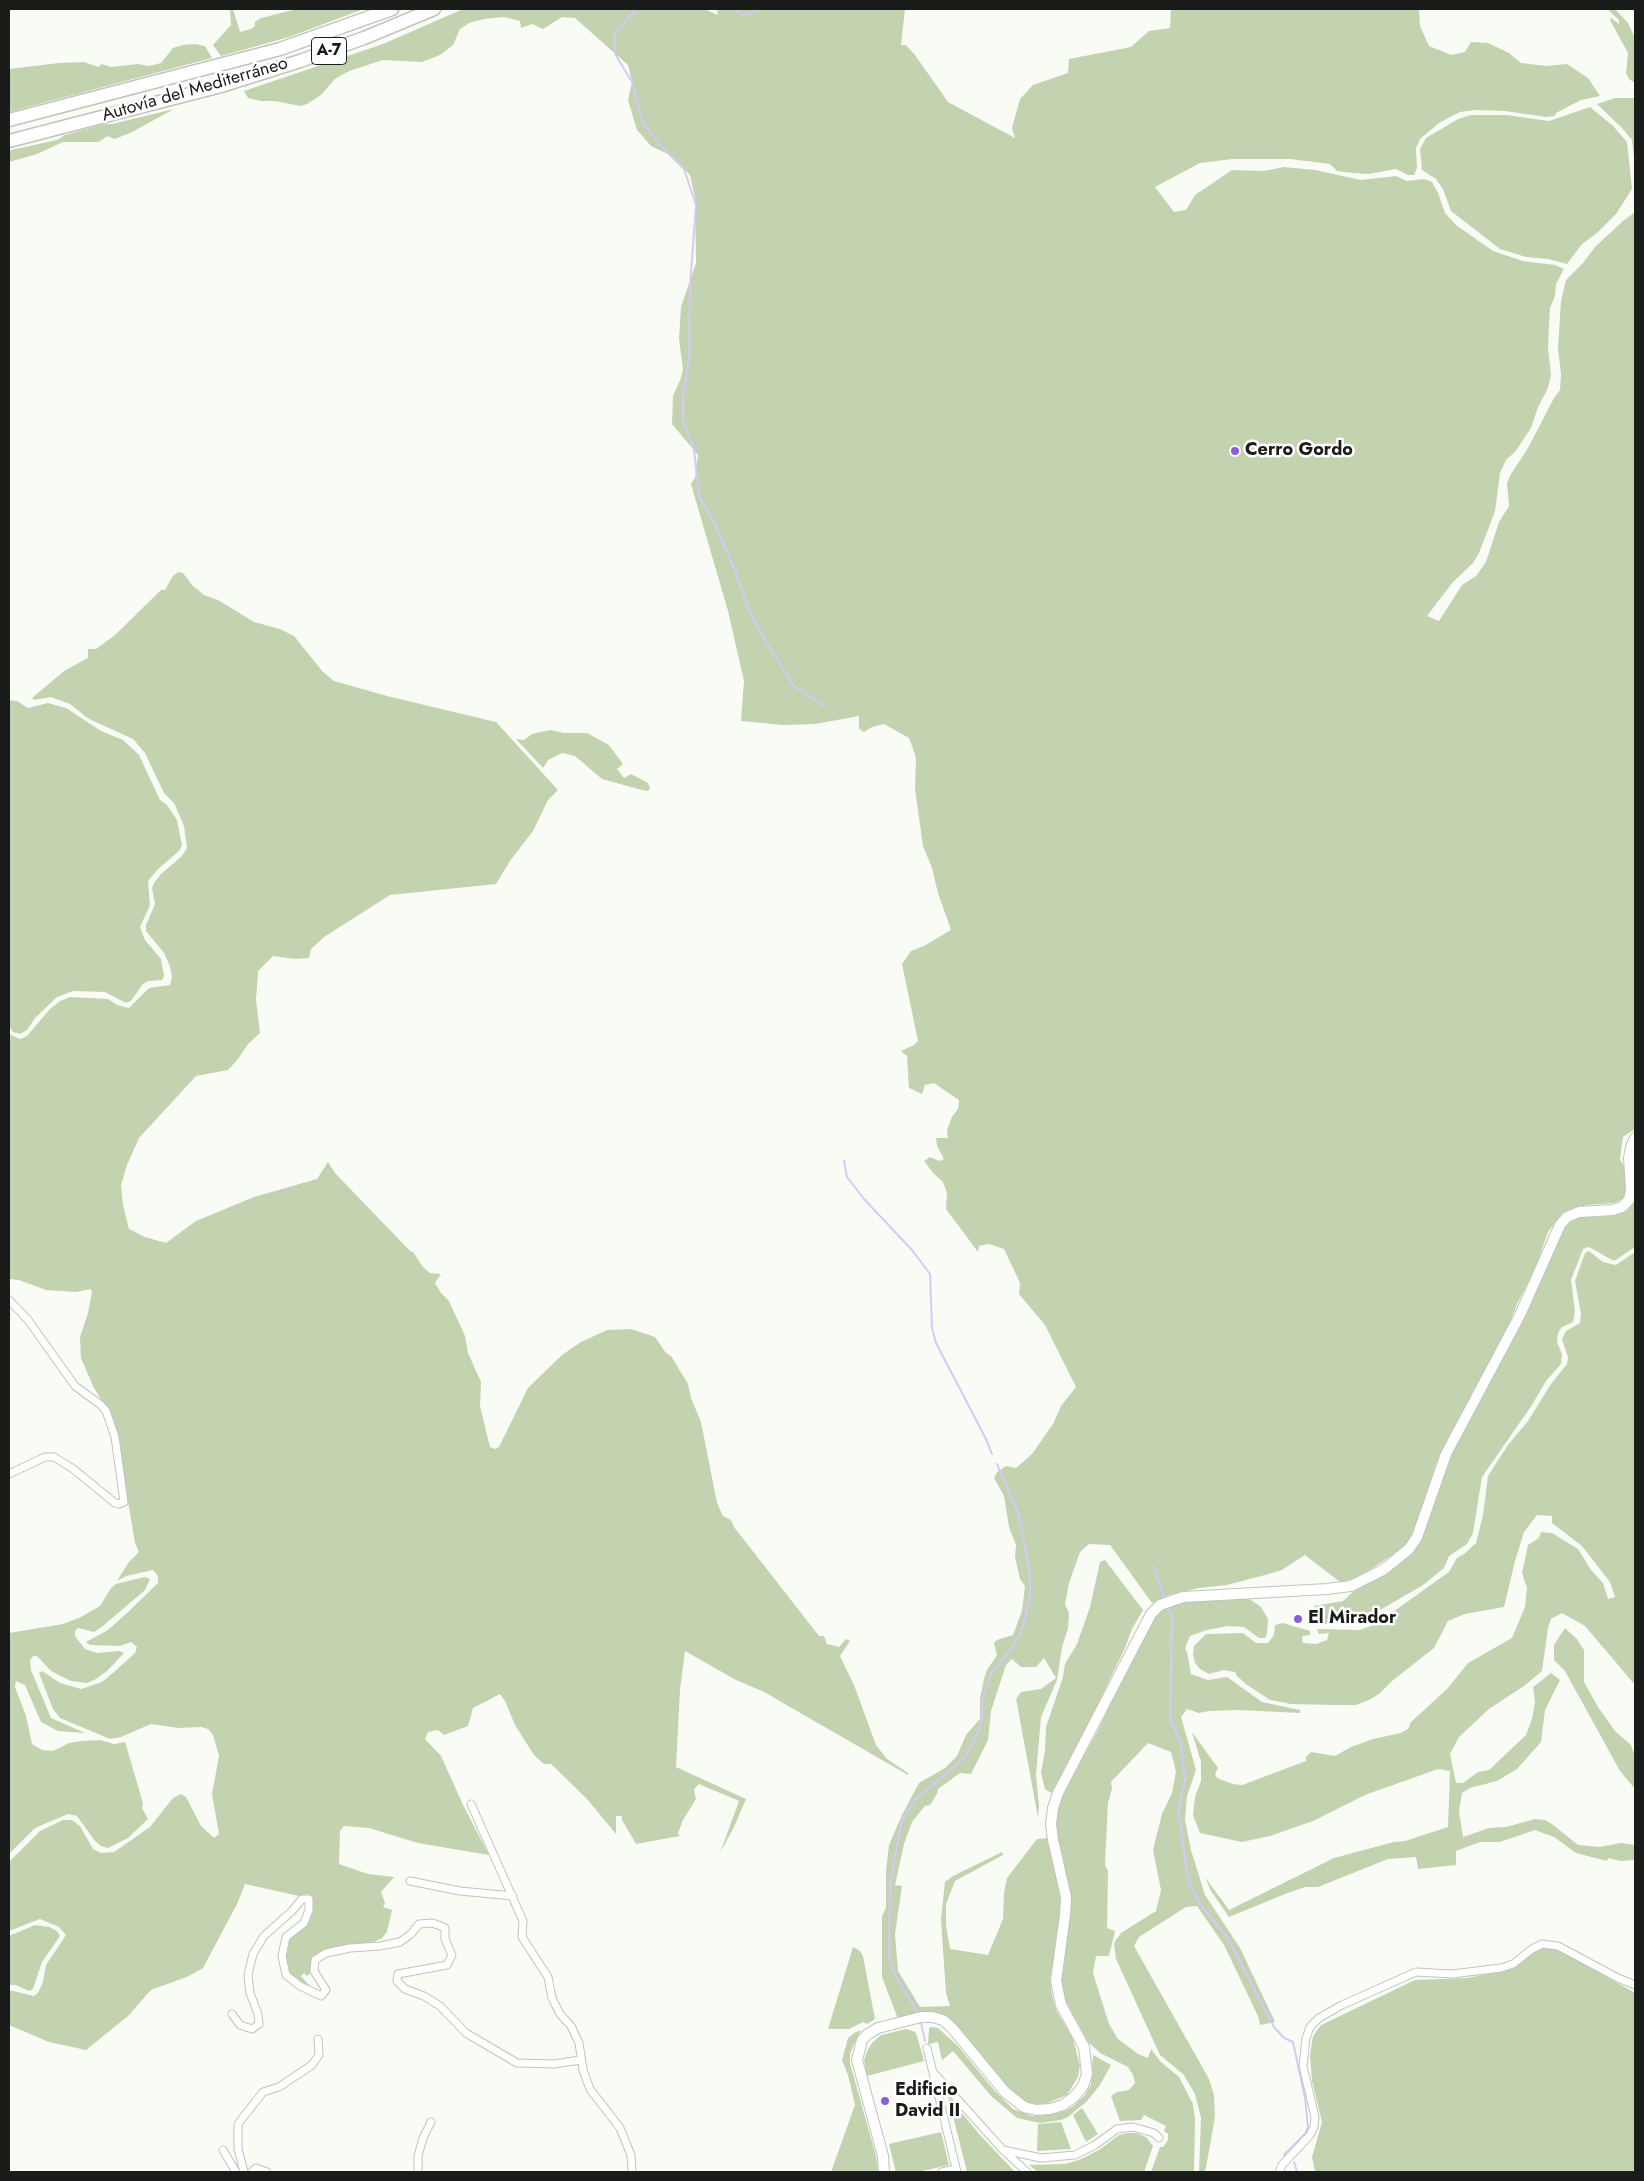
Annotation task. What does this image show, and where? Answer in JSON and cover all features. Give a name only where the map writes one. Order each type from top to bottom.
[{"type":"highway","name":"Autovía del Mediterráneo","points":[[9,120],[280,49],[392,9]]},
{"type":"highway","name":"Autovía del Mediterráneo","points":[[9,141],[230,83],[355,41],[434,9]]},
{"type":"street","points":[[890,2172],[883,2156],[856,2060],[862,2040],[878,2028],[921,2017],[943,2020],[952,2028],[1005,2092],[1024,2107],[1043,2110],[1063,2105],[1074,2097],[1083,2086],[1087,2074],[1084,2047],[1061,2004],[1056,1981],[1066,1897],[1053,1840],[1052,1816],[1058,1793],[1143,1625],[1160,1605],[1183,1597],[1351,1586],[1383,1570],[1409,1549],[1417,1536],[1446,1454],[1520,1315],[1560,1225],[1567,1217],[1579,1212],[1613,1210],[1622,1207],[1629,1200],[1631,1190],[1629,1158],[1635,1138]]},
{"type":"street","points":[[9,1300],[28,1320],[70,1381],[83,1394],[106,1410],[115,1436],[124,1502],[115,1503],[63,1461],[54,1457],[45,1457],[9,1474]]},
{"type":"street","points":[[471,1804],[486,1842],[498,1861],[523,1921],[522,1938],[548,1977],[552,1998],[560,2014],[571,2026],[579,2043],[580,2060],[590,2089],[620,2128],[631,2155],[632,2172]]},
{"type":"street","points":[[410,1880],[460,1891],[513,1896]]},
{"type":"street","points":[[232,2014],[240,2025],[252,2029],[259,2024],[258,2014],[250,1993],[248,1975],[253,1954],[264,1936],[292,1911],[302,1899],[309,1899],[310,1910],[304,1923],[286,1937],[282,1956],[286,1975],[300,1986],[321,1996],[326,1990],[314,1971],[315,1960],[326,1953],[400,1942],[411,1934],[419,1924],[433,1923],[445,1928],[446,1939],[452,1955],[447,1965],[398,1974],[397,1981],[405,1989],[440,2006],[466,2033],[518,2063],[554,2064],[580,2060]]},
{"type":"street","points":[[1279,2172],[1282,2164],[1310,2136],[1314,2126],[1315,2117],[1304,2066],[1306,2038],[1310,2027],[1319,2018],[1342,2005],[1416,1972],[1452,1974],[1501,1968],[1513,1964],[1532,1949],[1542,1944],[1558,1946],[1635,1985]]},
{"type":"street","points":[[244,2172],[238,2149],[238,2124],[263,2092],[279,2087],[312,2065],[319,2055],[318,2039]]},
{"type":"street","points":[[927,2048],[957,2171],[942,2172]]},
{"type":"street","points":[[933,2072],[1003,2150],[1027,2172]]},
{"type":"street","points":[[418,2172],[418,2156],[423,2138],[431,2122]]},
{"type":"street","points":[[1003,2150],[1041,2158],[1076,2155],[1095,2145],[1117,2129],[1133,2127],[1154,2133],[1159,2138]]},
{"type":"street","points":[[223,2150],[236,2172]]},
{"type":"street","points":[[883,2156],[884,2172]]},
{"type":"street","points":[[252,2172],[256,2168],[267,2172]]},
{"type":"green space","points":[[230,9],[233,9],[240,32],[251,29],[255,26],[255,22],[261,18],[297,9],[364,9],[289,37],[221,56],[213,45],[231,25]]},
{"type":"green space","points":[[463,9],[704,9],[718,15],[717,9],[905,9],[901,45],[906,45],[915,55],[948,102],[1015,138],[1012,128],[1020,99],[1033,85],[1068,73],[1069,59],[1131,47],[1149,31],[1170,28],[1171,9],[1419,9],[1420,26],[1429,46],[1451,55],[1465,52],[1471,42],[1488,43],[1509,53],[1521,63],[1546,66],[1567,64],[1588,78],[1600,96],[1581,100],[1556,113],[1555,116],[1546,117],[1505,111],[1475,110],[1460,112],[1439,123],[1420,139],[1416,148],[1417,168],[1414,175],[1408,175],[1396,169],[1368,174],[1337,171],[1330,164],[1290,159],[1233,159],[1200,163],[1155,187],[1174,212],[1186,210],[1195,195],[1232,170],[1264,171],[1284,167],[1315,170],[1361,180],[1396,176],[1407,181],[1424,179],[1432,182],[1445,213],[1456,225],[1493,251],[1523,261],[1555,265],[1564,269],[1556,284],[1555,296],[1550,308],[1548,347],[1551,376],[1547,390],[1538,407],[1531,428],[1515,452],[1506,460],[1500,473],[1495,511],[1479,553],[1473,563],[1453,582],[1427,616],[1439,621],[1462,585],[1476,576],[1486,562],[1499,522],[1509,506],[1507,483],[1560,390],[1561,374],[1558,349],[1561,301],[1566,280],[1583,263],[1595,247],[1635,212],[1635,1129],[1623,1137],[1620,1159],[1625,1168],[1627,1189],[1623,1199],[1614,1203],[1587,1205],[1563,1212],[1548,1232],[1535,1269],[1517,1304],[1507,1330],[1450,1434],[1436,1464],[1412,1536],[1404,1547],[1367,1572],[1357,1578],[1340,1582],[1305,1555],[1282,1570],[1227,1585],[1199,1588],[1169,1595],[1152,1603],[1110,1545],[1089,1544],[1080,1552],[1069,1583],[1065,1604],[1069,1613],[1068,1628],[1062,1647],[1057,1680],[1041,1717],[1036,1775],[1039,1806],[1038,1817],[1016,1699],[1021,1692],[1041,1689],[1056,1678],[1044,1658],[1036,1667],[1021,1667],[1012,1659],[1006,1665],[991,1711],[988,1740],[971,1774],[960,1773],[938,1789],[930,1805],[925,1806],[912,1822],[904,1844],[895,1885],[902,1886],[895,1934],[898,1971],[920,2007],[950,2006],[946,1993],[941,1920],[945,1882],[953,1876],[1002,1852],[1003,1855],[955,1881],[946,1904],[946,1925],[950,1949],[988,1955],[1003,1919],[1004,1893],[1007,1878],[1037,1839],[1048,1838],[1062,1900],[1059,1933],[1050,1978],[1052,1995],[1056,2010],[1073,2039],[1080,2066],[1078,2077],[1067,2095],[1045,2104],[1031,2104],[1016,2096],[942,2016],[898,2019],[882,1977],[882,1916],[886,1908],[886,1871],[889,1845],[919,1783],[945,1768],[957,1756],[966,1735],[980,1719],[980,1699],[984,1679],[987,1670],[997,1655],[994,1643],[997,1640],[1013,1635],[1022,1611],[1025,1586],[1020,1579],[1015,1557],[1016,1545],[1009,1527],[1004,1496],[994,1478],[997,1472],[1006,1466],[1016,1468],[1032,1454],[1053,1424],[1061,1406],[1076,1387],[1045,1325],[1019,1294],[1020,1283],[1004,1249],[989,1244],[979,1246],[978,1252],[946,1209],[947,1193],[943,1182],[924,1161],[930,1157],[939,1161],[944,1159],[937,1146],[936,1138],[948,1138],[947,1130],[952,1117],[958,1109],[959,1100],[934,1083],[925,1085],[922,1094],[909,1088],[907,1056],[901,1051],[918,1041],[902,964],[911,951],[924,946],[951,930],[938,893],[932,868],[923,846],[915,789],[916,758],[909,738],[884,724],[872,727],[864,732],[859,729],[859,716],[815,724],[784,725],[741,721],[744,681],[728,611],[691,484],[695,478],[698,455],[672,424],[673,396],[683,369],[679,339],[681,307],[696,263],[695,198],[690,175],[670,155],[651,146],[637,130],[628,100],[632,82],[628,65],[575,18],[562,17],[543,29],[532,24],[521,28],[520,21],[504,17],[469,23],[460,29],[453,45],[440,55],[422,62],[383,60],[349,71],[335,79],[321,95],[301,106],[248,98],[244,91],[383,44]]},
{"type":"green space","points":[[1607,9],[1615,9],[1628,23],[1635,38],[1635,83],[1629,79],[1626,73],[1628,53],[1610,20],[1611,18],[1619,24],[1619,20]]},
{"type":"green space","points":[[195,44],[205,46],[212,58],[9,112],[9,69],[84,62],[98,67],[102,64],[111,67],[138,64],[149,66],[161,63],[173,48]]},
{"type":"green space","points":[[1615,98],[1635,98],[1635,170],[1632,140],[1597,104]]},
{"type":"green space","points":[[1590,107],[1613,126],[1627,142],[1632,189],[1616,214],[1597,233],[1582,244],[1567,264],[1548,259],[1526,257],[1500,249],[1451,211],[1443,189],[1436,179],[1422,170],[1420,149],[1426,138],[1458,119],[1471,115],[1506,115],[1549,121]]},
{"type":"green space","points":[[174,109],[115,139],[107,136],[99,142],[63,142],[37,154],[9,162],[9,151],[11,150],[57,140],[65,135],[104,124],[112,124]]},
{"type":"green space","points":[[178,572],[183,573],[193,586],[204,595],[218,600],[254,622],[280,629],[294,636],[323,672],[334,681],[387,696],[496,722],[558,790],[548,800],[533,831],[510,861],[496,884],[390,895],[324,937],[311,949],[309,958],[295,959],[273,956],[258,971],[256,1000],[260,1033],[248,1044],[228,1070],[196,1076],[139,1138],[127,1165],[121,1185],[123,1205],[129,1229],[145,1237],[166,1243],[196,1221],[254,1197],[317,1179],[328,1162],[335,1173],[413,1252],[423,1267],[430,1273],[441,1274],[435,1283],[449,1301],[465,1336],[468,1353],[481,1382],[480,1406],[490,1447],[495,1449],[499,1447],[528,1388],[562,1355],[581,1342],[607,1330],[631,1329],[655,1337],[666,1353],[671,1356],[688,1384],[691,1398],[701,1422],[717,1503],[723,1516],[731,1520],[734,1527],[819,1636],[824,1636],[827,1644],[839,1647],[846,1639],[850,1641],[840,1656],[854,1685],[876,1745],[887,1759],[908,1773],[908,1775],[764,1692],[736,1680],[685,1651],[680,1690],[676,1767],[746,1799],[720,1853],[739,1801],[699,1784],[694,1789],[696,1799],[683,1820],[678,1833],[680,1836],[636,1844],[622,1820],[622,1816],[616,1816],[616,1834],[587,1799],[551,1764],[544,1764],[534,1755],[515,1725],[500,1694],[473,1708],[468,1726],[444,1735],[438,1730],[428,1732],[425,1739],[441,1756],[464,1807],[489,1855],[418,1843],[369,1828],[344,1826],[340,1831],[339,1864],[368,1874],[394,1877],[381,1892],[385,1903],[383,1907],[392,1910],[387,1932],[382,1938],[374,1942],[319,1952],[311,1961],[312,1972],[307,1976],[304,1973],[301,1976],[316,1993],[287,1972],[284,1956],[288,1938],[311,1912],[313,1900],[309,1894],[299,1896],[245,1884],[237,1904],[203,1968],[189,1976],[151,1990],[128,2016],[86,2050],[49,2042],[9,2025],[9,1990],[34,1996],[38,1993],[43,1982],[46,1965],[66,1935],[59,1927],[40,1919],[9,1931],[9,1862],[40,1831],[63,1820],[72,1820],[80,1826],[93,1849],[101,1853],[114,1852],[150,1827],[173,1798],[181,1794],[186,1797],[201,1826],[214,1838],[219,1834],[212,1794],[219,1756],[213,1735],[208,1729],[201,1727],[178,1728],[151,1724],[121,1737],[110,1739],[60,1718],[53,1709],[39,1673],[42,1671],[60,1683],[81,1689],[102,1682],[135,1653],[137,1647],[131,1642],[120,1646],[90,1645],[86,1642],[108,1630],[127,1613],[158,1583],[158,1576],[153,1570],[126,1576],[117,1581],[129,1562],[139,1552],[135,1543],[121,1460],[105,1406],[93,1386],[81,1358],[80,1337],[88,1313],[91,1289],[76,1292],[46,1290],[19,1280],[9,1279],[9,1034],[20,1039],[27,1036],[50,1009],[60,1001],[70,997],[108,999],[117,1005],[129,1008],[149,988],[170,985],[172,977],[170,966],[164,953],[146,931],[146,925],[155,904],[152,888],[154,883],[161,874],[182,856],[187,848],[184,826],[174,803],[164,793],[145,753],[133,739],[89,719],[70,704],[51,697],[34,700],[32,698],[64,671],[88,658],[88,649],[96,649],[115,635],[161,590],[165,590],[172,577]]},
{"type":"green space","points":[[9,700],[17,701],[28,708],[48,703],[66,708],[101,731],[123,740],[139,755],[160,800],[167,805],[177,820],[182,845],[179,851],[158,869],[148,881],[150,905],[140,927],[145,940],[161,959],[164,976],[162,980],[148,981],[143,984],[131,1001],[126,1003],[105,992],[73,991],[57,997],[35,1018],[27,1030],[20,1034],[13,1032],[9,1026]]},
{"type":"green space","points":[[550,730],[564,733],[587,733],[609,745],[623,764],[617,769],[624,778],[631,774],[648,783],[650,788],[648,791],[642,790],[602,779],[575,756],[562,753],[548,760],[543,768],[516,739],[524,740],[532,734]]},
{"type":"green space","points":[[1635,1197],[1635,1247],[1614,1261],[1589,1247],[1583,1249],[1571,1280],[1575,1311],[1573,1322],[1562,1327],[1558,1333],[1557,1342],[1562,1354],[1561,1364],[1546,1381],[1532,1405],[1482,1477],[1473,1533],[1467,1544],[1449,1556],[1444,1568],[1423,1585],[1358,1623],[1312,1624],[1319,1614],[1314,1606],[1343,1601],[1354,1591],[1396,1567],[1416,1549],[1457,1442],[1566,1224],[1583,1216],[1616,1215],[1629,1209]]},
{"type":"green space","points":[[1589,1251],[1603,1262],[1616,1265],[1635,1252],[1635,1685],[1585,1626],[1562,1613],[1551,1619],[1542,1671],[1524,1686],[1489,1709],[1459,1737],[1450,1754],[1456,1783],[1463,1783],[1478,1772],[1489,1770],[1526,1735],[1532,1719],[1535,1702],[1533,1687],[1551,1673],[1560,1680],[1545,1710],[1541,1742],[1517,1769],[1497,1781],[1470,1788],[1462,1793],[1459,1811],[1463,1837],[1489,1828],[1506,1827],[1535,1819],[1545,1820],[1578,1845],[1600,1847],[1621,1843],[1635,1845],[1635,1860],[1621,1861],[1608,1858],[1607,1861],[1576,1853],[1554,1837],[1535,1830],[1500,1842],[1480,1842],[1456,1851],[1456,1865],[1418,1869],[1416,1857],[1388,1859],[1318,1887],[1305,1887],[1285,1894],[1229,1917],[1211,1891],[1205,1877],[1229,1910],[1334,1858],[1394,1842],[1405,1841],[1448,1827],[1450,1771],[1438,1769],[1365,1795],[1313,1821],[1270,1836],[1242,1842],[1200,1833],[1193,1815],[1195,1797],[1201,1781],[1201,1762],[1192,1732],[1218,1768],[1215,1774],[1217,1778],[1242,1785],[1306,1761],[1306,1757],[1311,1752],[1335,1756],[1351,1747],[1373,1739],[1401,1733],[1409,1728],[1410,1723],[1448,1688],[1468,1663],[1512,1638],[1525,1607],[1527,1588],[1522,1573],[1528,1545],[1539,1538],[1541,1532],[1552,1533],[1578,1549],[1591,1570],[1603,1583],[1608,1599],[1615,1597],[1610,1582],[1582,1546],[1552,1523],[1552,1516],[1537,1515],[1524,1532],[1504,1607],[1465,1614],[1448,1621],[1434,1648],[1392,1681],[1379,1694],[1369,1700],[1356,1705],[1333,1705],[1291,1704],[1270,1700],[1246,1684],[1235,1672],[1224,1670],[1209,1674],[1200,1669],[1195,1663],[1193,1654],[1194,1646],[1206,1634],[1243,1633],[1256,1643],[1268,1643],[1274,1635],[1275,1625],[1283,1623],[1310,1631],[1310,1635],[1302,1636],[1303,1643],[1316,1644],[1327,1640],[1329,1633],[1319,1634],[1317,1629],[1360,1630],[1376,1624],[1449,1572],[1457,1558],[1476,1543],[1483,1515],[1488,1476],[1508,1445],[1528,1421],[1551,1384],[1567,1364],[1568,1357],[1562,1339],[1566,1331],[1580,1323],[1581,1314],[1575,1281],[1585,1253]]},
{"type":"green space","points":[[1105,1560],[1143,1610],[1132,1629],[1125,1648],[1075,1751],[1051,1793],[1045,1789],[1041,1773],[1046,1727],[1063,1677],[1065,1664],[1077,1644],[1090,1607],[1100,1562]]},
{"type":"green space","points":[[145,1577],[150,1579],[145,1590],[103,1626],[94,1632],[78,1628],[75,1631],[75,1636],[85,1649],[97,1653],[119,1651],[124,1653],[107,1671],[87,1683],[71,1681],[51,1671],[37,1656],[33,1656],[30,1661],[31,1670],[51,1718],[85,1733],[58,1731],[41,1722],[25,1685],[16,1681],[15,1687],[26,1716],[32,1744],[42,1750],[53,1751],[69,1743],[82,1741],[100,1740],[114,1744],[125,1742],[143,1803],[142,1808],[148,1819],[128,1838],[108,1848],[101,1846],[95,1841],[77,1816],[68,1814],[35,1828],[9,1854],[9,1633],[63,1624],[81,1617],[100,1606],[111,1588],[116,1584]]},
{"type":"green space","points":[[1238,1597],[1251,1600],[1261,1607],[1268,1619],[1265,1638],[1259,1638],[1244,1627],[1228,1626],[1190,1636],[1185,1648],[1191,1674],[1208,1680],[1227,1677],[1262,1702],[1300,1710],[1300,1713],[1239,1710],[1199,1713],[1187,1709],[1181,1717],[1196,1770],[1187,1796],[1185,1820],[1191,1850],[1205,1895],[1240,1948],[1275,2022],[1260,2025],[1258,2016],[1224,1945],[1197,1906],[1186,1907],[1139,1937],[1134,1946],[1209,2079],[1214,2095],[1215,2116],[1205,2172],[1199,2172],[1201,2118],[1195,2094],[1184,2075],[1160,2055],[1116,1959],[1114,1943],[1121,1933],[1156,1911],[1161,1890],[1153,1850],[1162,1814],[1172,1793],[1176,1771],[1171,1752],[1148,1743],[1111,1782],[1112,1789],[1108,1803],[1105,1865],[1108,1871],[1107,1928],[1115,1931],[1109,1956],[1096,1956],[1093,1973],[1109,2024],[1118,2039],[1138,2054],[1148,2058],[1151,2049],[1161,2062],[1179,2077],[1193,2104],[1195,2120],[1194,2172],[1151,2172],[1160,2147],[1163,2147],[1168,2140],[1168,2134],[1164,2131],[1166,2126],[1144,2115],[1141,2120],[1120,2121],[1111,2096],[1117,2092],[1129,2090],[1135,2083],[1133,2075],[1128,2067],[1100,2053],[1088,2042],[1062,1994],[1061,1970],[1069,1896],[1056,1819],[1060,1802],[1070,1780],[1096,1734],[1151,1621],[1161,1610],[1182,1601]]},
{"type":"green space","points":[[1565,1628],[1577,1639],[1584,1650],[1584,1682],[1598,1707],[1615,1731],[1631,1745],[1635,1757],[1635,1789],[1620,1771],[1565,1671],[1554,1660],[1554,1645]]},
{"type":"green space","points":[[35,1925],[49,1927],[57,1931],[60,1936],[42,1962],[33,1989],[29,1991],[16,1985],[9,1985],[9,1936]]},
{"type":"green space","points":[[853,1947],[860,1951],[863,1956],[875,2019],[867,2024],[863,2022],[849,2029],[828,2029]]},
{"type":"green space","points":[[1552,1948],[1572,1957],[1635,1993],[1635,2172],[1315,2172],[1312,2157],[1322,2122],[1312,2081],[1310,2055],[1313,2036],[1321,2025],[1415,1980],[1467,1978],[1497,1972],[1516,1967],[1536,1949]]},
{"type":"green space","points":[[929,2028],[938,2028],[958,2046],[993,2089],[1013,2109],[1032,2116],[1062,2112],[1072,2107],[1084,2096],[1091,2085],[1093,2055],[1111,2065],[1100,2085],[1087,2101],[1068,2117],[1040,2123],[1017,2118],[991,2096],[953,2051],[942,2060],[938,2042],[928,2044]]},
{"type":"green space","points":[[906,2029],[915,2032],[924,2061],[867,2076],[864,2060],[872,2043],[881,2035]]},
{"type":"green space","points":[[861,2030],[850,2054],[850,2063],[878,2169],[877,2172],[831,2172],[855,2105],[848,2075],[842,2060],[848,2038]]},
{"type":"green space","points":[[948,2096],[980,2135],[1015,2172],[967,2172]]},
{"type":"green space","points":[[1082,2108],[1098,2134],[1086,2142],[1073,2115]]},
{"type":"green space","points":[[1061,2122],[1071,2149],[1037,2151],[1038,2124]]},
{"type":"green space","points":[[941,2132],[949,2165],[918,2172],[896,2172],[889,2144]]},
{"type":"green space","points":[[1136,2133],[1146,2137],[1153,2146],[1144,2172],[1038,2172],[1029,2165],[1065,2164],[1079,2160],[1099,2150],[1119,2135]]},
{"type":"waterway","points":[[637,9],[615,32],[615,54],[632,82],[642,121],[660,145],[684,169],[696,205],[690,286],[689,359],[683,397],[683,421],[694,449],[699,496],[716,526],[736,573],[750,613],[766,642],[794,686],[824,706]]},
{"type":"waterway","points":[[736,9],[742,15],[750,14],[757,9]]},
{"type":"waterway","points":[[844,1161],[847,1177],[864,1199],[912,1250],[930,1274],[932,1328],[936,1343],[992,1454]]},
{"type":"waterway","points":[[918,2013],[895,1975],[889,1958],[890,1884],[900,1829],[904,1815],[916,1799],[964,1758],[974,1742],[982,1721],[982,1702],[991,1673],[1013,1647],[1021,1633],[1030,1597],[1030,1575],[1019,1515],[997,1464]]},
{"type":"waterway","points":[[1153,1566],[1165,1599]]},
{"type":"waterway","points":[[1168,1606],[1172,1617],[1170,1718],[1181,1744],[1185,1779],[1178,1814],[1185,1863],[1191,1888],[1202,1907],[1227,1937],[1274,2027],[1284,2038],[1293,2042],[1305,2098],[1308,2127],[1305,2134],[1284,2155]]},
{"type":"waterway","points":[[921,2023],[925,2041]]},
{"type":"waterway","points":[[1294,2162],[1297,2172]]},
{"type":"place","name":"Cerro Gordo","points":[[1235,451]]},
{"type":"place","name":"El Mirador","points":[[1298,1619]]},
{"type":"place","name":"Edificio David II","points":[[885,2101]]}]
